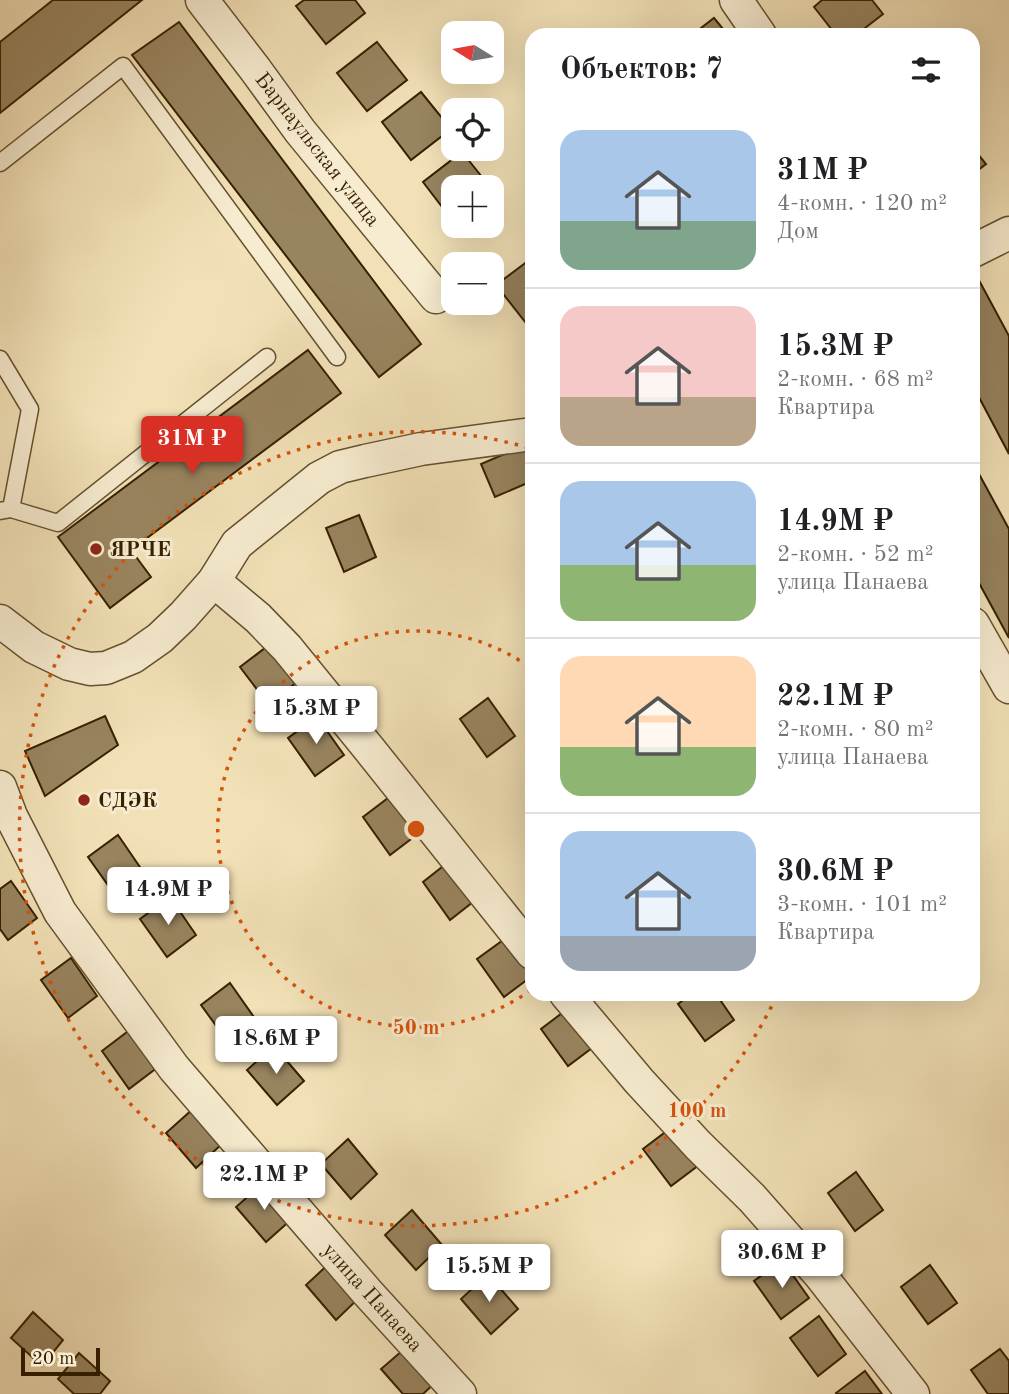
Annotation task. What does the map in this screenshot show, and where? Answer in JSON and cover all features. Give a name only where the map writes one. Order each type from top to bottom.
[{"type":"street","name":"Барнаульская улица","points":[[202,0],[300,131],[436,297]]},
{"type":"street","points":[[736,0],[755,28]]},
{"type":"street","points":[[980,248],[1009,233]]},
{"type":"street","points":[[0,621],[34,647],[69,664],[106,668],[133,657],[160,638],[214,581],[237,544],[319,478],[340,467],[421,449],[525,435]]},
{"type":"street","points":[[214,581],[258,618],[287,649],[525,944]]},
{"type":"street","points":[[980,636],[1009,687]]},
{"type":"street","name":"улица Панаева","points":[[0,787],[11,816],[60,912],[174,1068],[367,1292],[460,1394]]},
{"type":"street","points":[[572,1001],[639,1081],[752,1198],[820,1275],[912,1394]]},
{"type":"lane","points":[[0,163],[123,66],[337,357]]},
{"type":"lane","points":[[0,359],[30,409],[6,510],[58,523],[267,357]]},
{"type":"building","points":[[53,0],[142,0],[0,113],[0,42]]},
{"type":"building","points":[[304,0],[355,0],[365,13],[326,44],[296,6]]},
{"type":"building","points":[[822,0],[872,0],[883,14],[865,28],[830,28],[814,7]]},
{"type":"building","points":[[714,18],[722,28],[701,28]]},
{"type":"building","points":[[179,22],[421,344],[379,377],[132,55]]},
{"type":"building","points":[[377,42],[407,80],[367,111],[337,73]]},
{"type":"building","points":[[421,92],[441,117],[441,137],[411,160],[382,122]]},
{"type":"building","points":[[980,157],[986,164],[980,169]]},
{"type":"building","points":[[450,161],[469,161],[480,175],[441,175],[441,206],[423,182]]},
{"type":"building","points":[[525,263],[525,322],[504,295],[504,279]]},
{"type":"building","points":[[980,282],[1009,336],[1009,454],[980,399]]},
{"type":"building","points":[[308,350],[341,393],[131,550],[151,577],[110,608],[58,537]]},
{"type":"building","points":[[523,446],[525,484],[495,497],[481,464]]},
{"type":"building","points":[[980,476],[1009,529],[1009,638],[980,585]]},
{"type":"building","points":[[359,515],[376,557],[344,572],[326,528]]},
{"type":"building","points":[[269,645],[296,683],[268,704],[240,667]]},
{"type":"building","points":[[488,698],[515,736],[487,757],[460,719]]},
{"type":"building","points":[[105,716],[118,745],[45,796],[25,751]]},
{"type":"building","points":[[317,717],[344,755],[315,776],[288,738]]},
{"type":"building","points":[[392,795],[419,833],[390,855],[363,817]]},
{"type":"building","points":[[118,835],[144,873],[115,895],[88,857]]},
{"type":"building","points":[[451,860],[478,898],[450,920],[423,882]]},
{"type":"building","points":[[11,881],[37,918],[8,940],[0,929],[0,889]]},
{"type":"building","points":[[170,897],[196,935],[167,957],[140,919]]},
{"type":"building","points":[[506,938],[525,966],[525,981],[504,997],[477,959]]},
{"type":"building","points":[[71,958],[97,996],[68,1018],[41,980]]},
{"type":"building","points":[[230,983],[256,1020],[228,1042],[201,1005]]},
{"type":"building","points":[[682,1001],[721,1001],[734,1020],[705,1041],[678,1004]]},
{"type":"building","points":[[570,1007],[596,1045],[568,1066],[541,1029]]},
{"type":"building","points":[[131,1029],[158,1067],[129,1089],[102,1051]]},
{"type":"building","points":[[274,1046],[304,1081],[277,1105],[247,1070]]},
{"type":"building","points":[[194,1108],[223,1143],[196,1168],[166,1133]]},
{"type":"building","points":[[672,1127],[699,1165],[671,1186],[643,1149]]},
{"type":"building","points":[[348,1139],[377,1174],[351,1199],[321,1164]]},
{"type":"building","points":[[856,1172],[883,1210],[855,1231],[828,1193]]},
{"type":"building","points":[[263,1183],[293,1218],[266,1242],[236,1207]]},
{"type":"building","points":[[412,1210],[442,1245],[416,1270],[385,1235]]},
{"type":"building","points":[[333,1260],[362,1295],[336,1320],[306,1285]]},
{"type":"building","points":[[782,1260],[809,1298],[781,1319],[754,1281]]},
{"type":"building","points":[[930,1265],[957,1303],[928,1324],[901,1287]]},
{"type":"building","points":[[488,1274],[518,1309],[491,1334],[461,1299]]},
{"type":"building","points":[[33,1312],[63,1340],[42,1366],[11,1338]]},
{"type":"building","points":[[819,1316],[846,1354],[818,1376],[790,1338]]},
{"type":"building","points":[[409,1345],[438,1380],[423,1394],[403,1394],[381,1369]]},
{"type":"building","points":[[1000,1349],[1009,1361],[1009,1394],[988,1394],[971,1370]]},
{"type":"building","points":[[79,1353],[110,1381],[100,1394],[74,1394],[58,1379]]},
{"type":"building","points":[[865,1371],[882,1394],[836,1393]]},
{"type":"place","name":"ЯРЧЕ","points":[[96,549]]},
{"type":"place","name":"СДЭК","points":[[84,800]]}]
